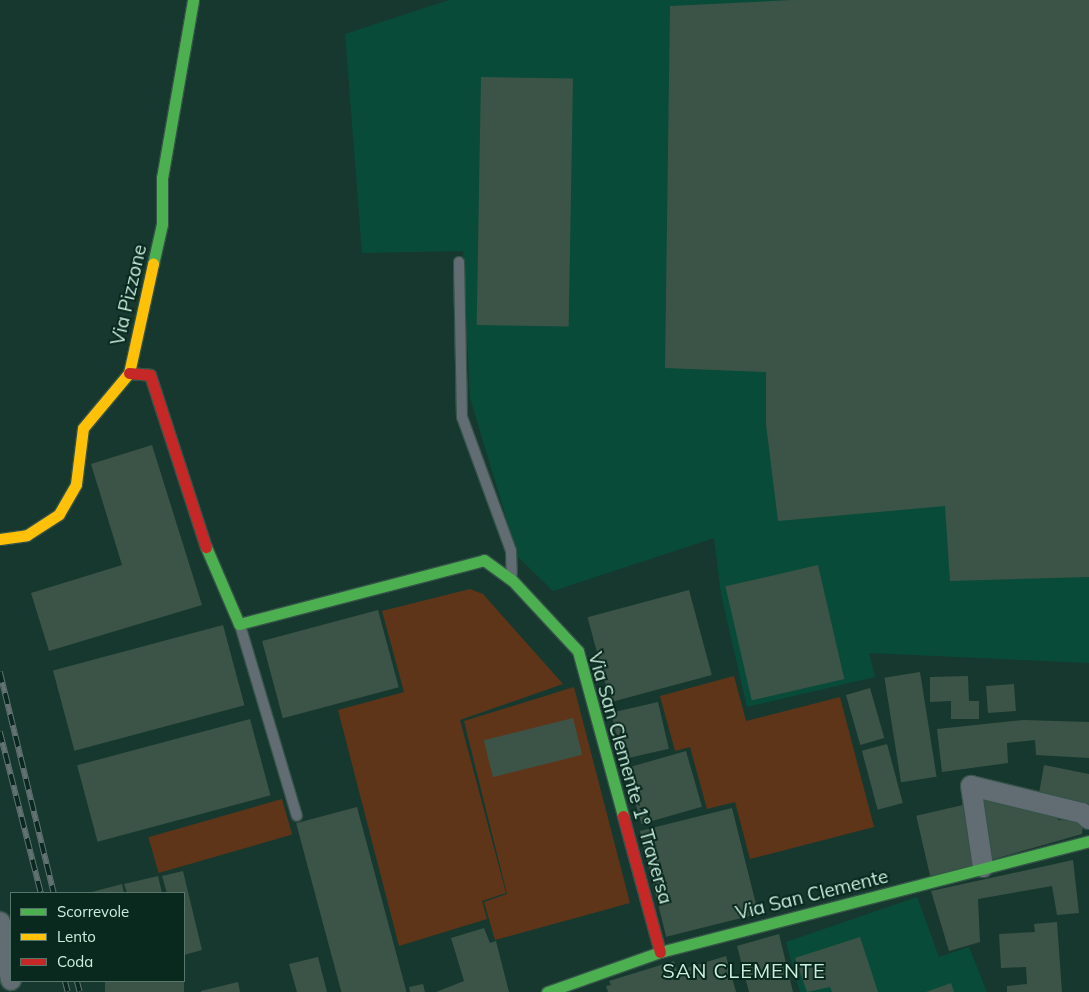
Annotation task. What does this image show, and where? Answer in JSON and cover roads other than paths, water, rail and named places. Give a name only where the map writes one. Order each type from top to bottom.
[{"type":"street","name":"Via Pizzone","points":[[0,539],[27,535],[59,514],[76,484],[83,428],[128,373],[162,224],[162,178],[193,0]]},
{"type":"street","points":[[128,373],[150,375],[214,570],[239,624]]},
{"type":"street","name":"Via San Clemente 1° Traversa","points":[[239,624],[484,560],[512,580],[578,651],[660,952]]},
{"type":"street","points":[[983,867],[971,786],[1082,813],[1089,819]]},
{"type":"street","name":"Via San Clemente","points":[[546,992],[592,984],[660,952],[1089,841]]},
{"type":"street","points":[[0,922],[10,975]]},
{"type":"lane","points":[[459,262],[462,417],[511,551],[512,580]]},
{"type":"lane","points":[[239,624],[297,816]]},
{"type":"railway","points":[[0,672],[54,892]]},
{"type":"railway","points":[[0,732],[41,892]]},
{"type":"railway","points":[[65,982],[68,992]]},
{"type":"railway","points":[[77,982],[80,992]]},
{"type":"district","name":"SAN CLEMENTE","points":[[744,970]]}]
